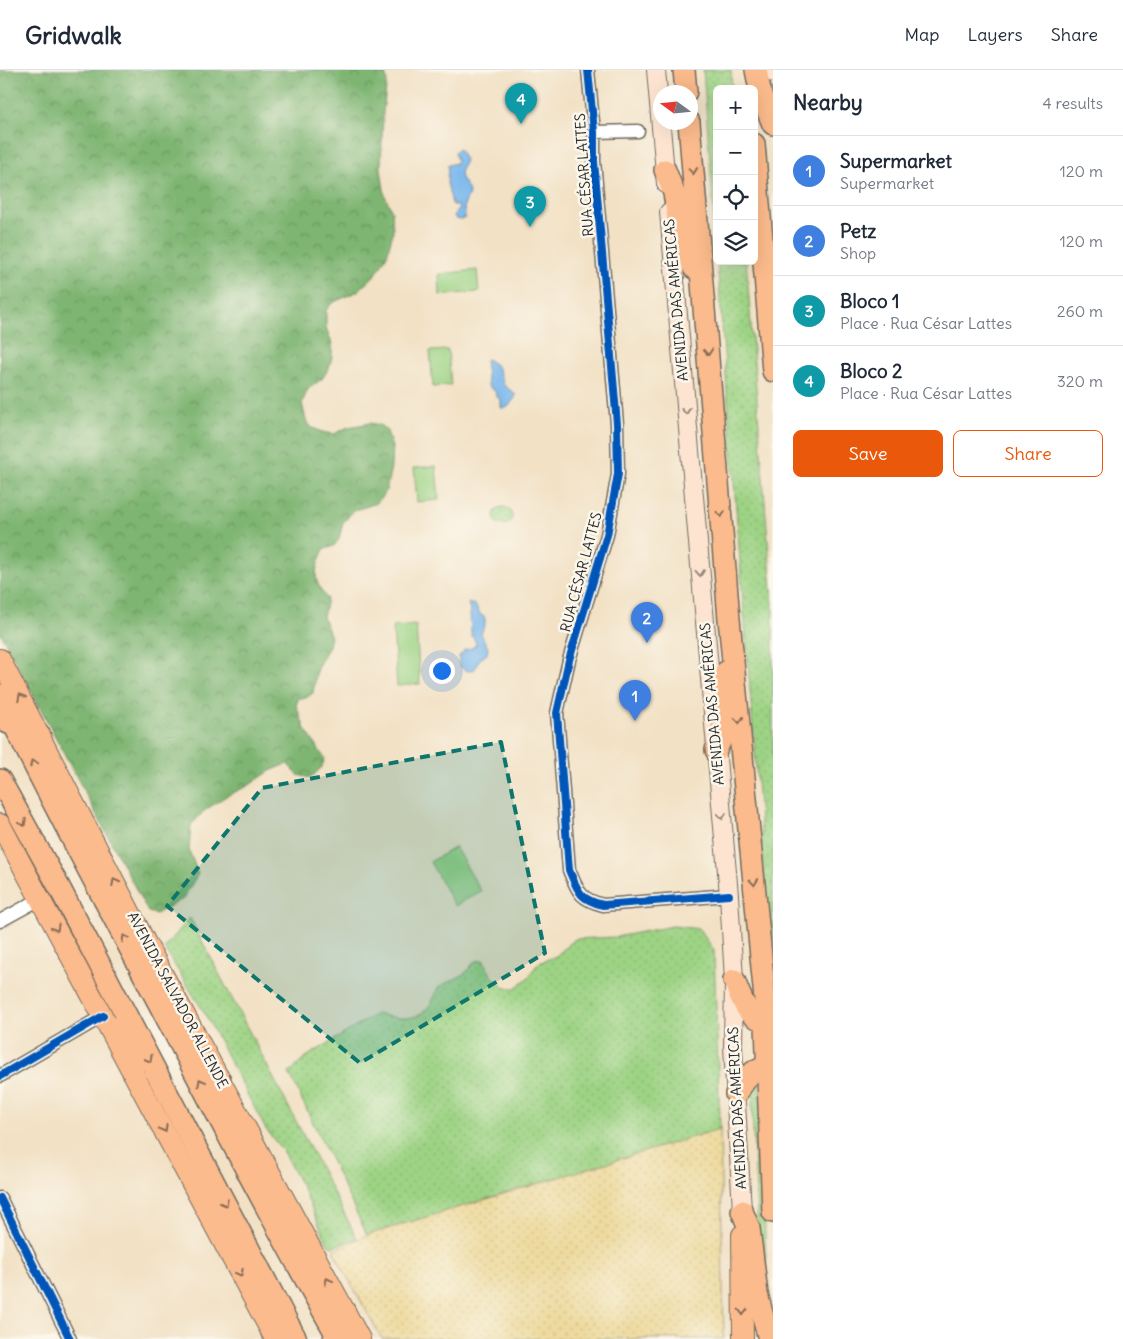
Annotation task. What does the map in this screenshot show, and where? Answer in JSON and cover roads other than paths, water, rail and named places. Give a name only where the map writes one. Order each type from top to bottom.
[{"type":"highway","points":[[684,70],[685,85]]},
{"type":"highway","points":[[748,70],[750,85]]},
{"type":"highway","points":[[756,70],[761,95],[773,124]]},
{"type":"highway","name":"AVENIDA DAS AMÉRICAS","points":[[690,130],[729,620],[770,1022],[773,1212]]},
{"type":"highway","points":[[665,170],[674,193],[680,231],[689,253],[704,304]]},
{"type":"highway","points":[[757,175],[773,371]]},
{"type":"highway","points":[[716,750],[722,737],[722,700],[729,620]]},
{"type":"highway","name":"AVENIDA SALVADOR ALLENDE","points":[[0,695],[7,723],[337,1338]]},
{"type":"highway","points":[[7,723],[40,736]]},
{"type":"highway","points":[[0,780],[58,884],[296,1339]]},
{"type":"highway","points":[[58,884],[60,898],[128,1050],[133,1071]]},
{"type":"highway","points":[[734,980],[750,1014],[770,1022]]},
{"type":"highway","points":[[736,1094],[752,1072],[770,1065]]},
{"type":"highway","points":[[220,1080],[223,1103],[277,1216],[281,1233]]},
{"type":"highway","points":[[742,1211],[749,1228],[757,1294],[769,1339]]},
{"type":"highway","points":[[337,1338],[343,1322],[344,1311]]},
{"type":"main road","name":"AVENIDA DAS AMÉRICAS","points":[[656,70],[729,895],[734,980],[732,1047],[742,1211],[743,1339]]},
{"type":"main road","name":"AVENIDA SALVADOR ALLENDE","points":[[0,659],[142,934],[360,1339]]},
{"type":"main road","points":[[0,824],[276,1337]]},
{"type":"street","name":"RUA CÉSAR LATTES","points":[[588,70],[617,424],[618,474],[607,535],[569,660],[557,713],[568,870],[579,894],[590,902],[603,905],[729,895]]},
{"type":"street","points":[[594,132],[638,131]]},
{"type":"street","points":[[0,921],[40,899]]},
{"type":"street","points":[[0,1076],[103,1016]]},
{"type":"street","points":[[0,1198],[70,1339]]},
{"type":"water","points":[[459,149],[465,160],[460,173],[461,178],[469,193],[464,206],[465,218],[461,220],[456,219],[454,216],[459,207],[452,204],[447,183],[448,165],[456,163],[457,160],[454,152]]},
{"type":"water","points":[[487,359],[497,366],[504,385],[515,394],[515,398],[508,407],[501,408],[501,400],[496,396],[495,391],[488,386],[485,360]]},
{"type":"water","points":[[468,603],[475,605],[479,613],[485,618],[481,634],[488,648],[487,654],[479,660],[475,669],[469,671],[464,670],[459,664],[459,656],[464,650],[472,648],[476,644],[471,634]]},
{"type":"place","name":"Bloco 2","points":[[521,124]]},
{"type":"place","name":"Bloco 1","points":[[530,227]]},
{"type":"place","name":"Petz","points":[[647,643]]},
{"type":"place","name":"Supermarket","points":[[635,721]]}]
